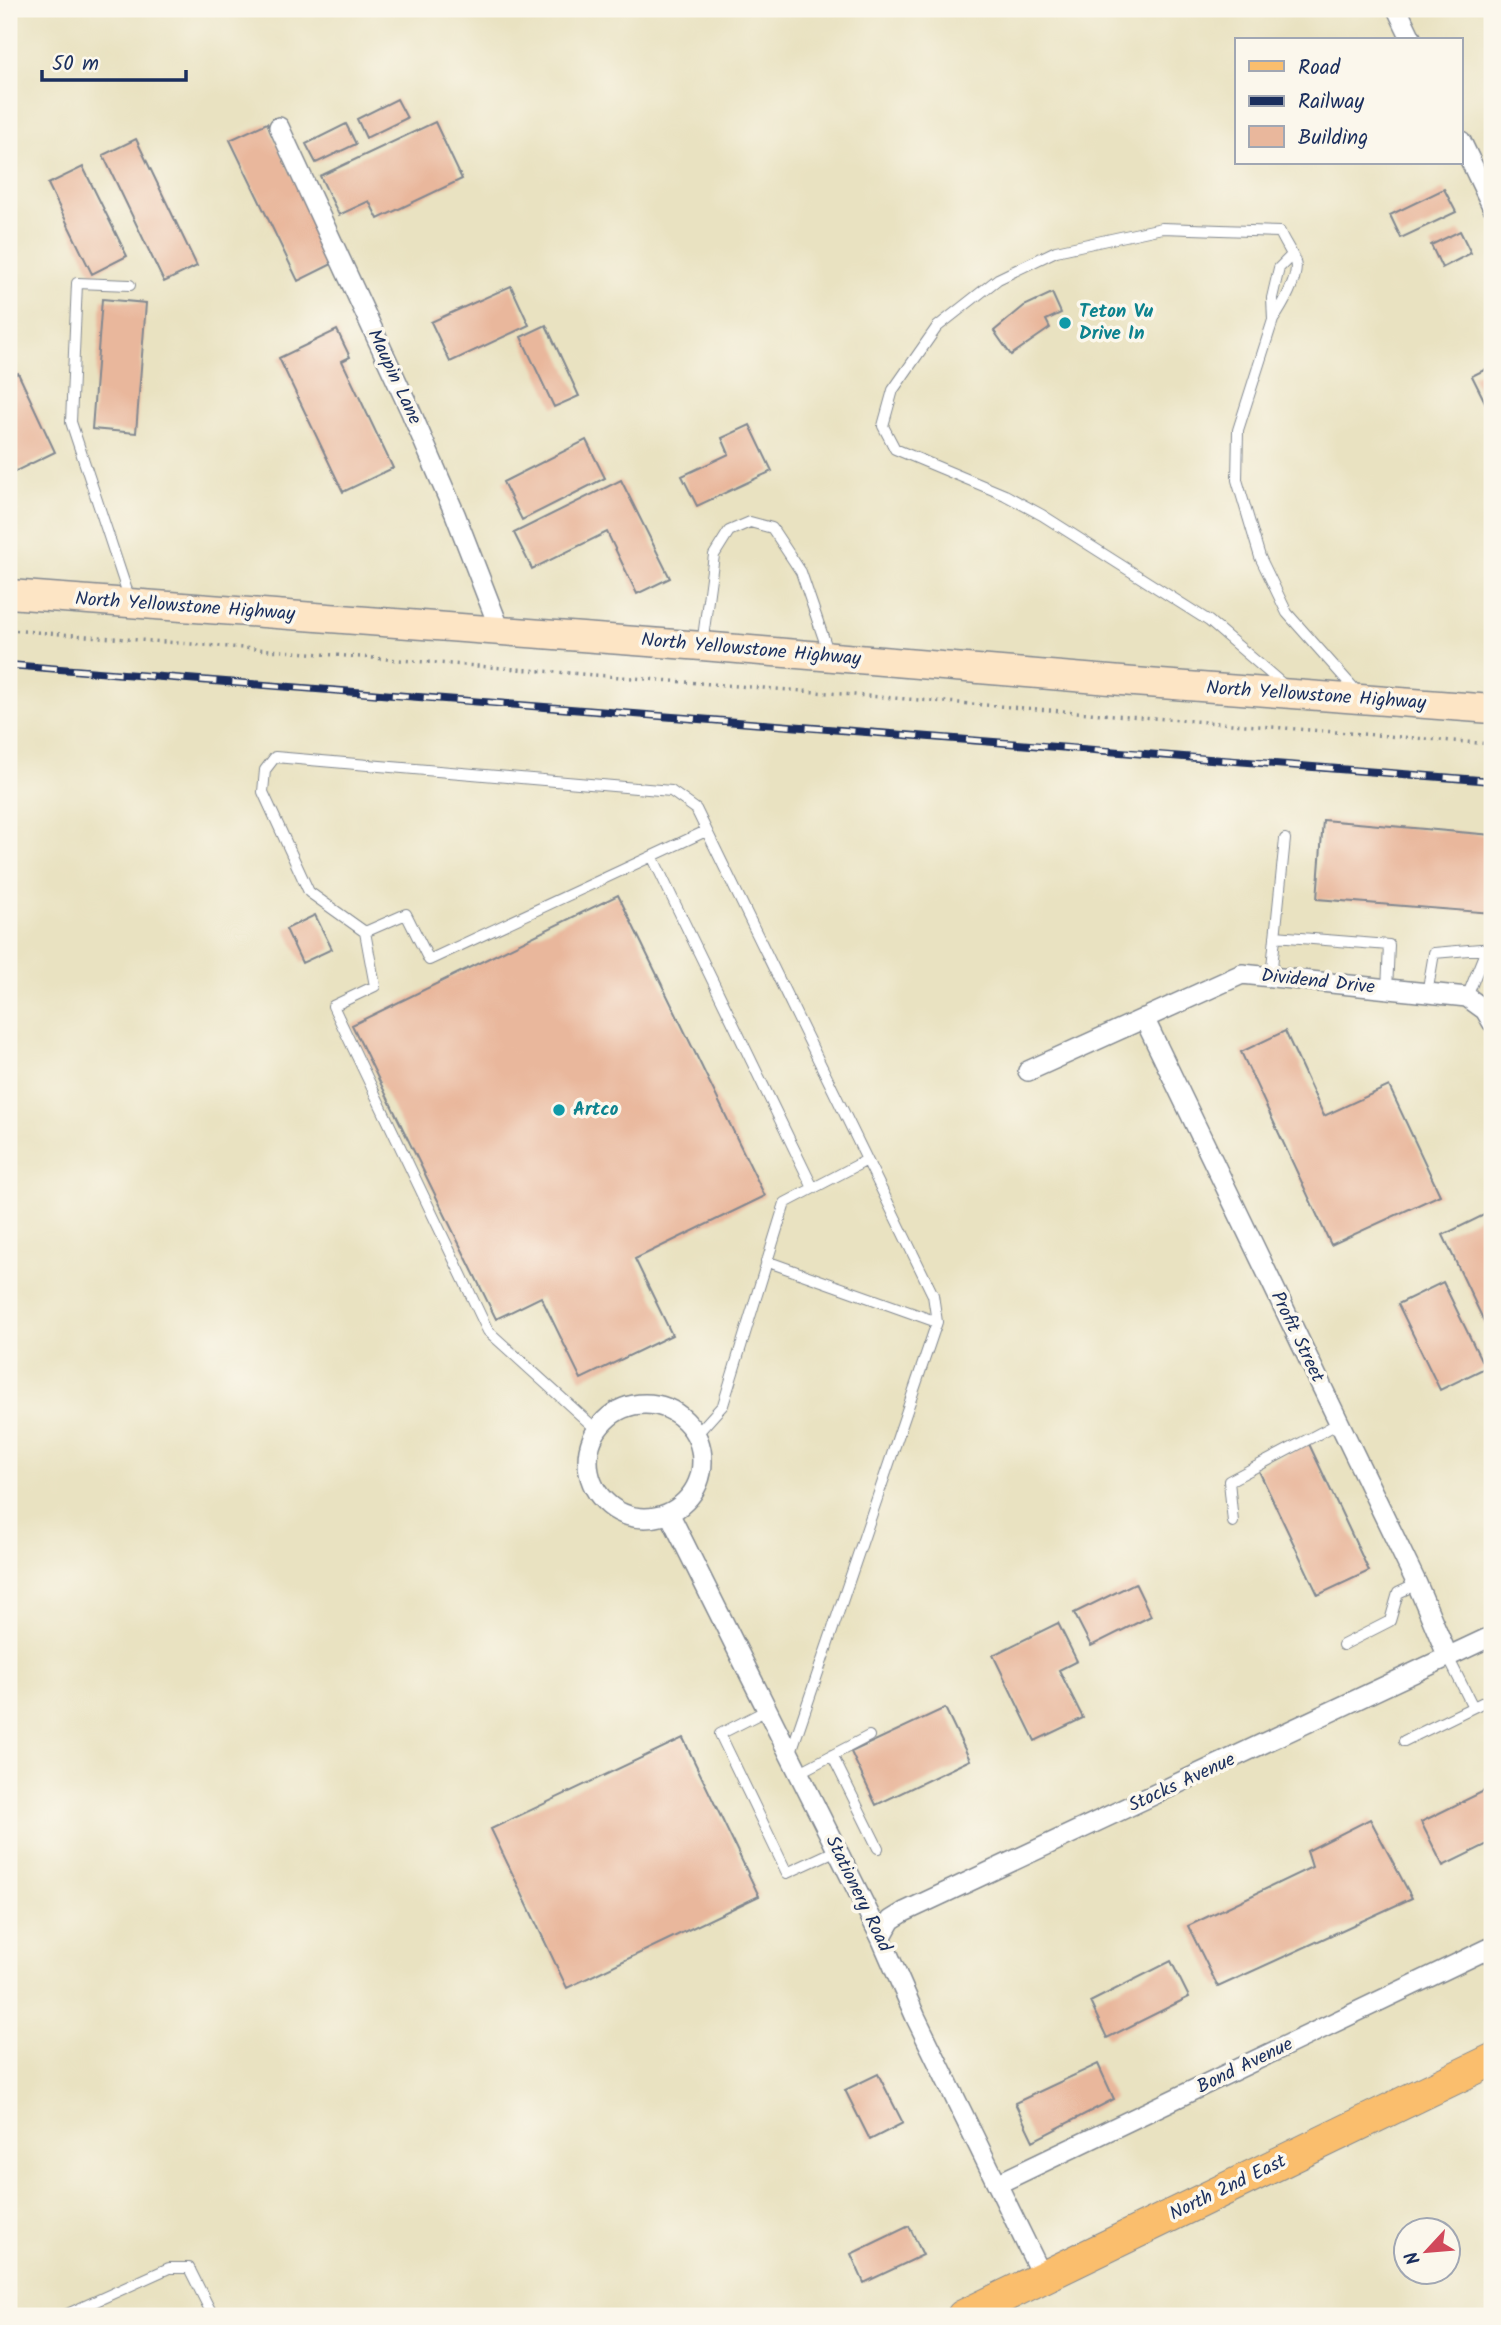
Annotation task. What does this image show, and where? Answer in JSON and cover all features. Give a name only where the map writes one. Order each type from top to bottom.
[{"type":"main road","name":"North Yellowstone Highway","points":[[9,594],[1492,709]]},
{"type":"main road","name":"North 2nd East","points":[[963,2316],[1492,2060]]},
{"type":"street","points":[[1397,9],[1411,38]]},
{"type":"street","name":"Maupin Lane","points":[[279,127],[410,410],[455,514],[500,630]]},
{"type":"street","points":[[1462,143],[1492,206]]},
{"type":"street","name":"Dividend Drive","points":[[1028,1070],[1242,974],[1467,997]]},
{"type":"street","points":[[1467,997],[1485,1010],[1492,1022]]},
{"type":"street","name":"Profit Street","points":[[1144,1018],[1417,1584],[1448,1657]]},
{"type":"street","points":[[635,1404],[652,1404],[670,1409],[685,1420],[696,1435],[701,1452],[701,1471],[695,1488],[684,1502],[669,1513],[650,1517],[631,1516],[613,1508],[599,1495],[590,1477],[588,1458],[597,1430],[617,1410],[635,1404]]},
{"type":"street","name":"Stationery Road","points":[[669,1513],[881,1938],[916,2018],[1044,2278]]},
{"type":"street","name":"Stocks Avenue","points":[[881,1938],[891,1920],[904,1912],[1492,1636]]},
{"type":"street","name":"Bond Avenue","points":[[997,2184],[1492,1947]]},
{"type":"lane","points":[[1294,694],[1209,621],[1042,515],[1005,495],[895,449],[883,426],[893,390],[937,327],[998,279],[1056,251],[1162,228],[1280,232],[1296,263],[1286,298],[1273,320],[1238,430],[1235,461],[1237,480],[1260,557],[1287,613],[1364,699]]},
{"type":"lane","points":[[1273,320],[1272,298],[1279,268],[1291,256]]},
{"type":"lane","points":[[130,285],[77,283],[71,422],[131,603]]},
{"type":"lane","points":[[702,646],[715,555],[729,531],[750,522],[772,528],[802,572],[830,657]]},
{"type":"lane","points":[[597,1430],[488,1331],[333,1006],[375,986],[365,932],[309,892],[263,792],[265,770],[275,757],[671,791],[696,809],[933,1295],[937,1322],[794,1764]]},
{"type":"lane","points":[[365,932],[406,914],[429,960],[706,831]]},
{"type":"lane","points":[[1271,977],[1285,839]]},
{"type":"lane","points":[[652,856],[813,1188]]},
{"type":"lane","points":[[1275,936],[1389,945],[1387,990]]},
{"type":"lane","points":[[1427,995],[1434,953],[1489,947],[1467,997]]},
{"type":"lane","points":[[696,1435],[723,1405],[765,1261],[785,1203],[867,1160]]},
{"type":"lane","points":[[765,1261],[937,1322]]},
{"type":"lane","points":[[1233,1522],[1229,1481],[1339,1423]]},
{"type":"lane","points":[[1343,1645],[1390,1621],[1398,1593],[1417,1584]]},
{"type":"lane","points":[[1448,1657],[1473,1707]]},
{"type":"lane","points":[[1404,1741],[1492,1698]]},
{"type":"lane","points":[[768,1710],[720,1734],[787,1873],[837,1850]]},
{"type":"lane","points":[[794,1764],[832,1755],[869,1735]]},
{"type":"lane","points":[[832,1755],[878,1848]]},
{"type":"lane","points":[[63,2316],[169,2268],[189,2268],[213,2316]]},
{"type":"path","points":[[9,630],[1492,744]]},
{"type":"building","points":[[397,99],[407,118],[366,138],[357,119]]},
{"type":"building","points":[[435,122],[462,179],[378,219],[369,201],[339,215],[320,176]]},
{"type":"building","points":[[267,123],[334,263],[298,281],[230,140]]},
{"type":"building","points":[[346,124],[356,144],[316,163],[306,144]]},
{"type":"building","points":[[136,139],[197,266],[164,282],[103,155]]},
{"type":"building","points":[[83,167],[127,256],[92,274],[48,184]]},
{"type":"building","points":[[1444,189],[1456,212],[1401,238],[1390,215]]},
{"type":"building","points":[[1460,231],[1471,253],[1442,268],[1431,245]]},
{"type":"building","points":[[511,286],[529,325],[450,362],[431,322]]},
{"type":"building","points":[[1052,293],[1061,313],[1046,320],[1050,328],[1011,355],[994,331],[1024,306]]},
{"type":"building","points":[[102,299],[146,303],[136,433],[92,429]]},
{"type":"building","points":[[546,325],[579,396],[554,407],[521,337]]},
{"type":"building","points":[[337,330],[350,357],[342,361],[393,468],[343,492],[279,358]]},
{"type":"building","points":[[1492,366],[1492,416],[1472,376]]},
{"type":"building","points":[[18,373],[55,452],[12,473],[9,466],[9,377]]},
{"type":"building","points":[[750,425],[772,471],[697,506],[682,476],[729,454],[722,438]]},
{"type":"building","points":[[586,440],[605,478],[522,520],[503,482]]},
{"type":"building","points":[[621,480],[670,578],[637,594],[607,532],[532,569],[514,533]]},
{"type":"building","points":[[1323,820],[1492,835],[1492,913],[1317,899]]},
{"type":"building","name":"Artco","points":[[618,895],[765,1196],[635,1259],[672,1335],[581,1379],[541,1297],[496,1319],[352,1025]]},
{"type":"building","points":[[315,915],[332,949],[302,963],[286,929]]},
{"type":"building","points":[[1285,1031],[1324,1116],[1389,1086],[1440,1195],[1331,1245],[1241,1052]]},
{"type":"building","points":[[1492,1211],[1492,1338],[1443,1235]]},
{"type":"building","points":[[1443,1282],[1485,1368],[1440,1390],[1398,1304]]},
{"type":"building","points":[[1309,1444],[1369,1571],[1318,1595],[1258,1469]]},
{"type":"building","points":[[1135,1583],[1151,1616],[1091,1646],[1074,1613]]},
{"type":"building","points":[[1058,1623],[1077,1661],[1059,1670],[1083,1718],[1035,1741],[993,1655]]},
{"type":"building","points":[[945,1708],[970,1760],[876,1805],[851,1752]]},
{"type":"building","points":[[683,1738],[759,1896],[567,1988],[491,1829]]},
{"type":"building","points":[[1492,1787],[1492,1842],[1443,1866],[1421,1822]]},
{"type":"building","points":[[1370,1819],[1412,1898],[1218,1987],[1188,1926],[1312,1867],[1307,1851]]},
{"type":"building","points":[[1171,1961],[1189,1997],[1107,2038],[1090,2002]]},
{"type":"building","points":[[1098,2064],[1114,2099],[1033,2141],[1015,2103]]},
{"type":"building","points":[[878,2074],[903,2123],[870,2140],[845,2090]]},
{"type":"building","points":[[909,2226],[923,2255],[864,2283],[851,2254]]},
{"type":"railway","points":[[9,665],[1492,781]]},
{"type":"place","name":"Teton Vu Drive In","points":[[1065,323]]},
{"type":"place","name":"Artco","points":[[559,1110]]}]
